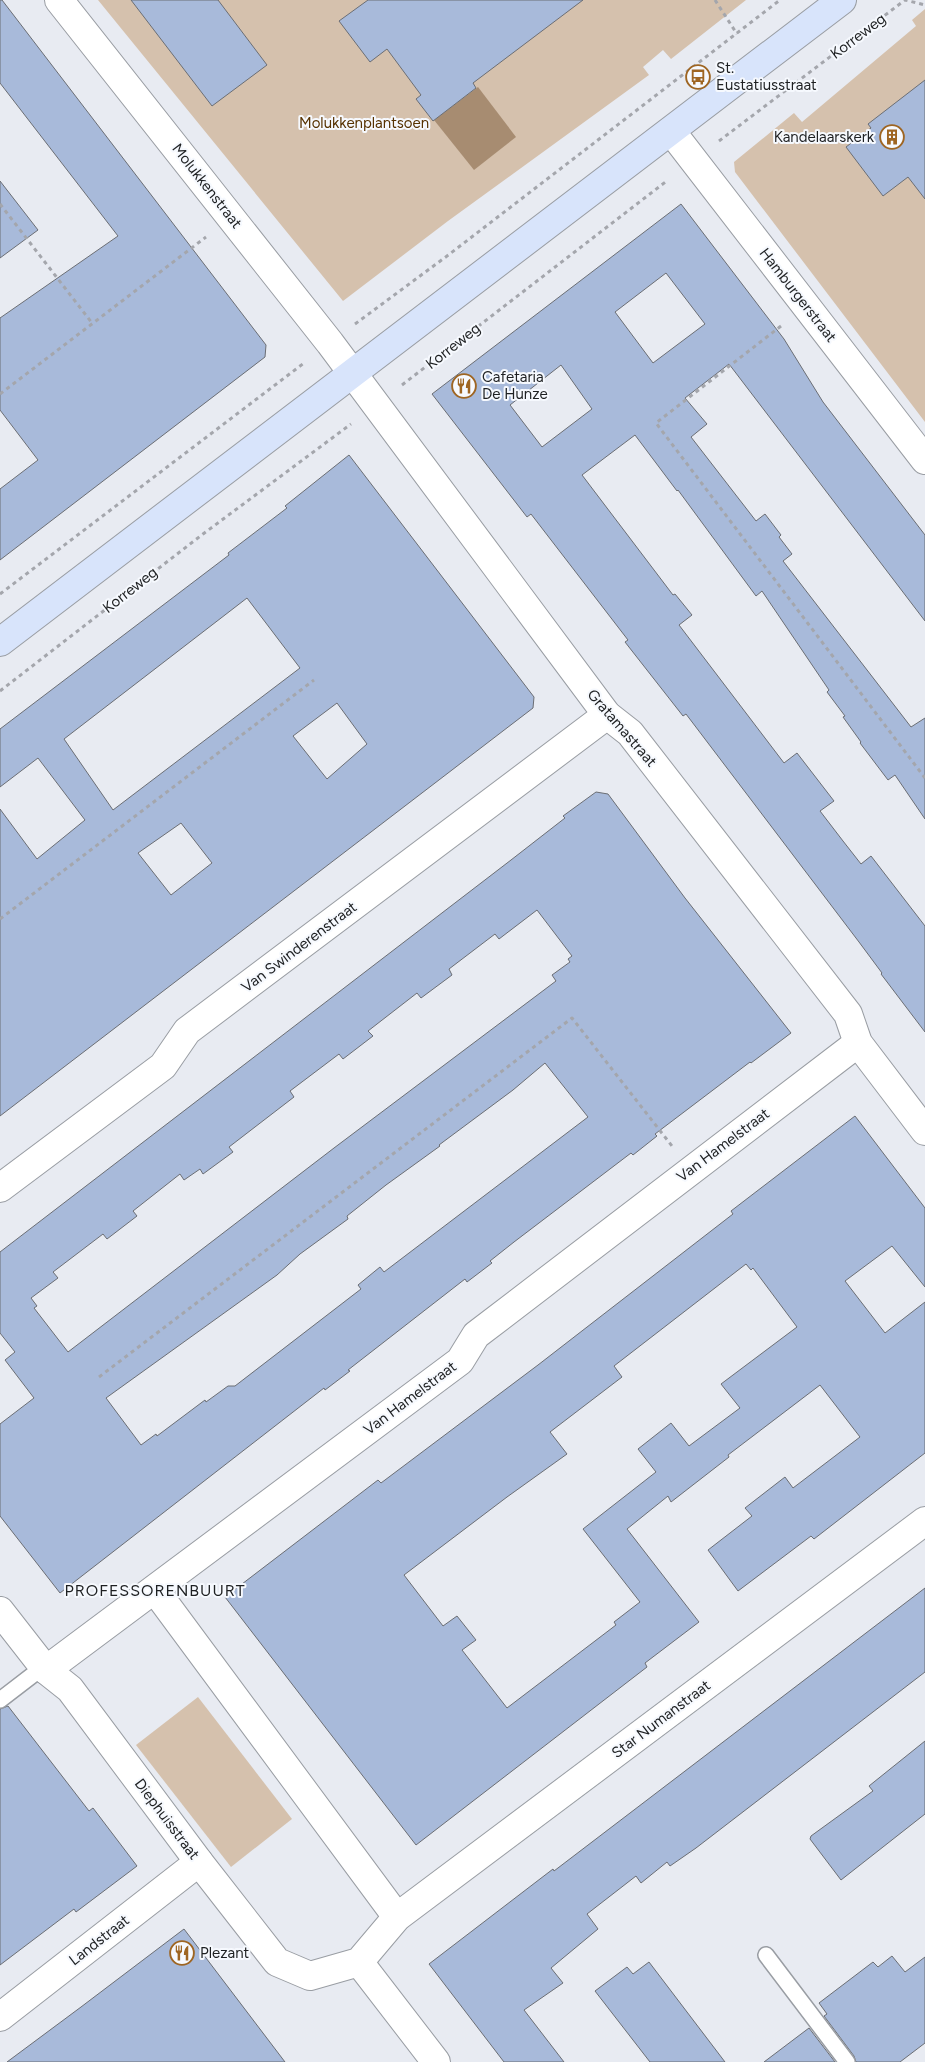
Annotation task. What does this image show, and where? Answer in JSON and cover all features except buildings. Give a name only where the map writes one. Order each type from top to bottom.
[{"type":"street","name":"Molukkenstraat","points":[[59,0],[330,343],[352,374]]},
{"type":"street","points":[[0,642],[842,0]]},
{"type":"street","name":"Hamburgerstraat","points":[[671,130],[925,460]]},
{"type":"street","name":"Gratamastraat","points":[[352,374],[607,715],[630,733],[848,1014],[858,1043],[925,1131]]},
{"type":"street","name":"Van Swinderenstraat","points":[[0,1188],[163,1066],[187,1030],[607,715]]},
{"type":"street","name":"Van Hamelstraat","points":[[45,1668],[155,1590],[460,1361],[476,1335],[690,1169],[858,1043]]},
{"type":"street","name":"Star Numanstraat","points":[[397,1917],[925,1521]]},
{"type":"street","points":[[155,1590],[397,1917],[359,1962],[436,2062]]},
{"type":"street","name":"Diephuisstraat","points":[[0,1611],[45,1668],[70,1689],[199,1862],[277,1962],[310,1976],[359,1962]]},
{"type":"street","name":"Landstraat","points":[[0,2017],[199,1862]]},
{"type":"lane","points":[[0,1700],[45,1668]]},
{"type":"lane","points":[[766,1955],[847,2062]]},
{"type":"path","points":[[715,0],[737,34]]},
{"type":"path","points":[[0,594],[447,256],[780,0]]},
{"type":"path","points":[[905,0],[925,6]]},
{"type":"path","name":"Korreweg","points":[[0,691],[905,0]]},
{"type":"path","points":[[0,204],[92,323]]},
{"type":"path","points":[[0,394],[232,218]]},
{"type":"path","points":[[807,305],[656,423],[925,778]]},
{"type":"path","points":[[0,919],[314,680]]},
{"type":"path","points":[[98,1378],[572,1018],[690,1169]]},
{"type":"green space","name":"Molukkenplantsoen","points":[[98,0],[746,0],[671,59],[663,50],[643,67],[649,75],[448,221],[343,301]]},
{"type":"green space","points":[[925,9],[925,422],[735,172],[734,162],[794,113],[802,122],[916,26],[912,20]]},
{"type":"green space","points":[[198,1697],[292,1819],[231,1867],[136,1745]]},
{"type":"shaded area","points":[[478,87],[516,137],[474,170],[434,120]]},
{"type":"place","name":"St. Eustatiusstraat","points":[[698,77]]},
{"type":"place","name":"Kandelaarskerk","points":[[892,137]]},
{"type":"place","name":"Cafetaria De Hunze","points":[[464,386]]},
{"type":"place","name":"Plezant","points":[[182,1953]]},
{"type":"district","name":"PROFESSORENBUURT","points":[[155,1590]]}]
